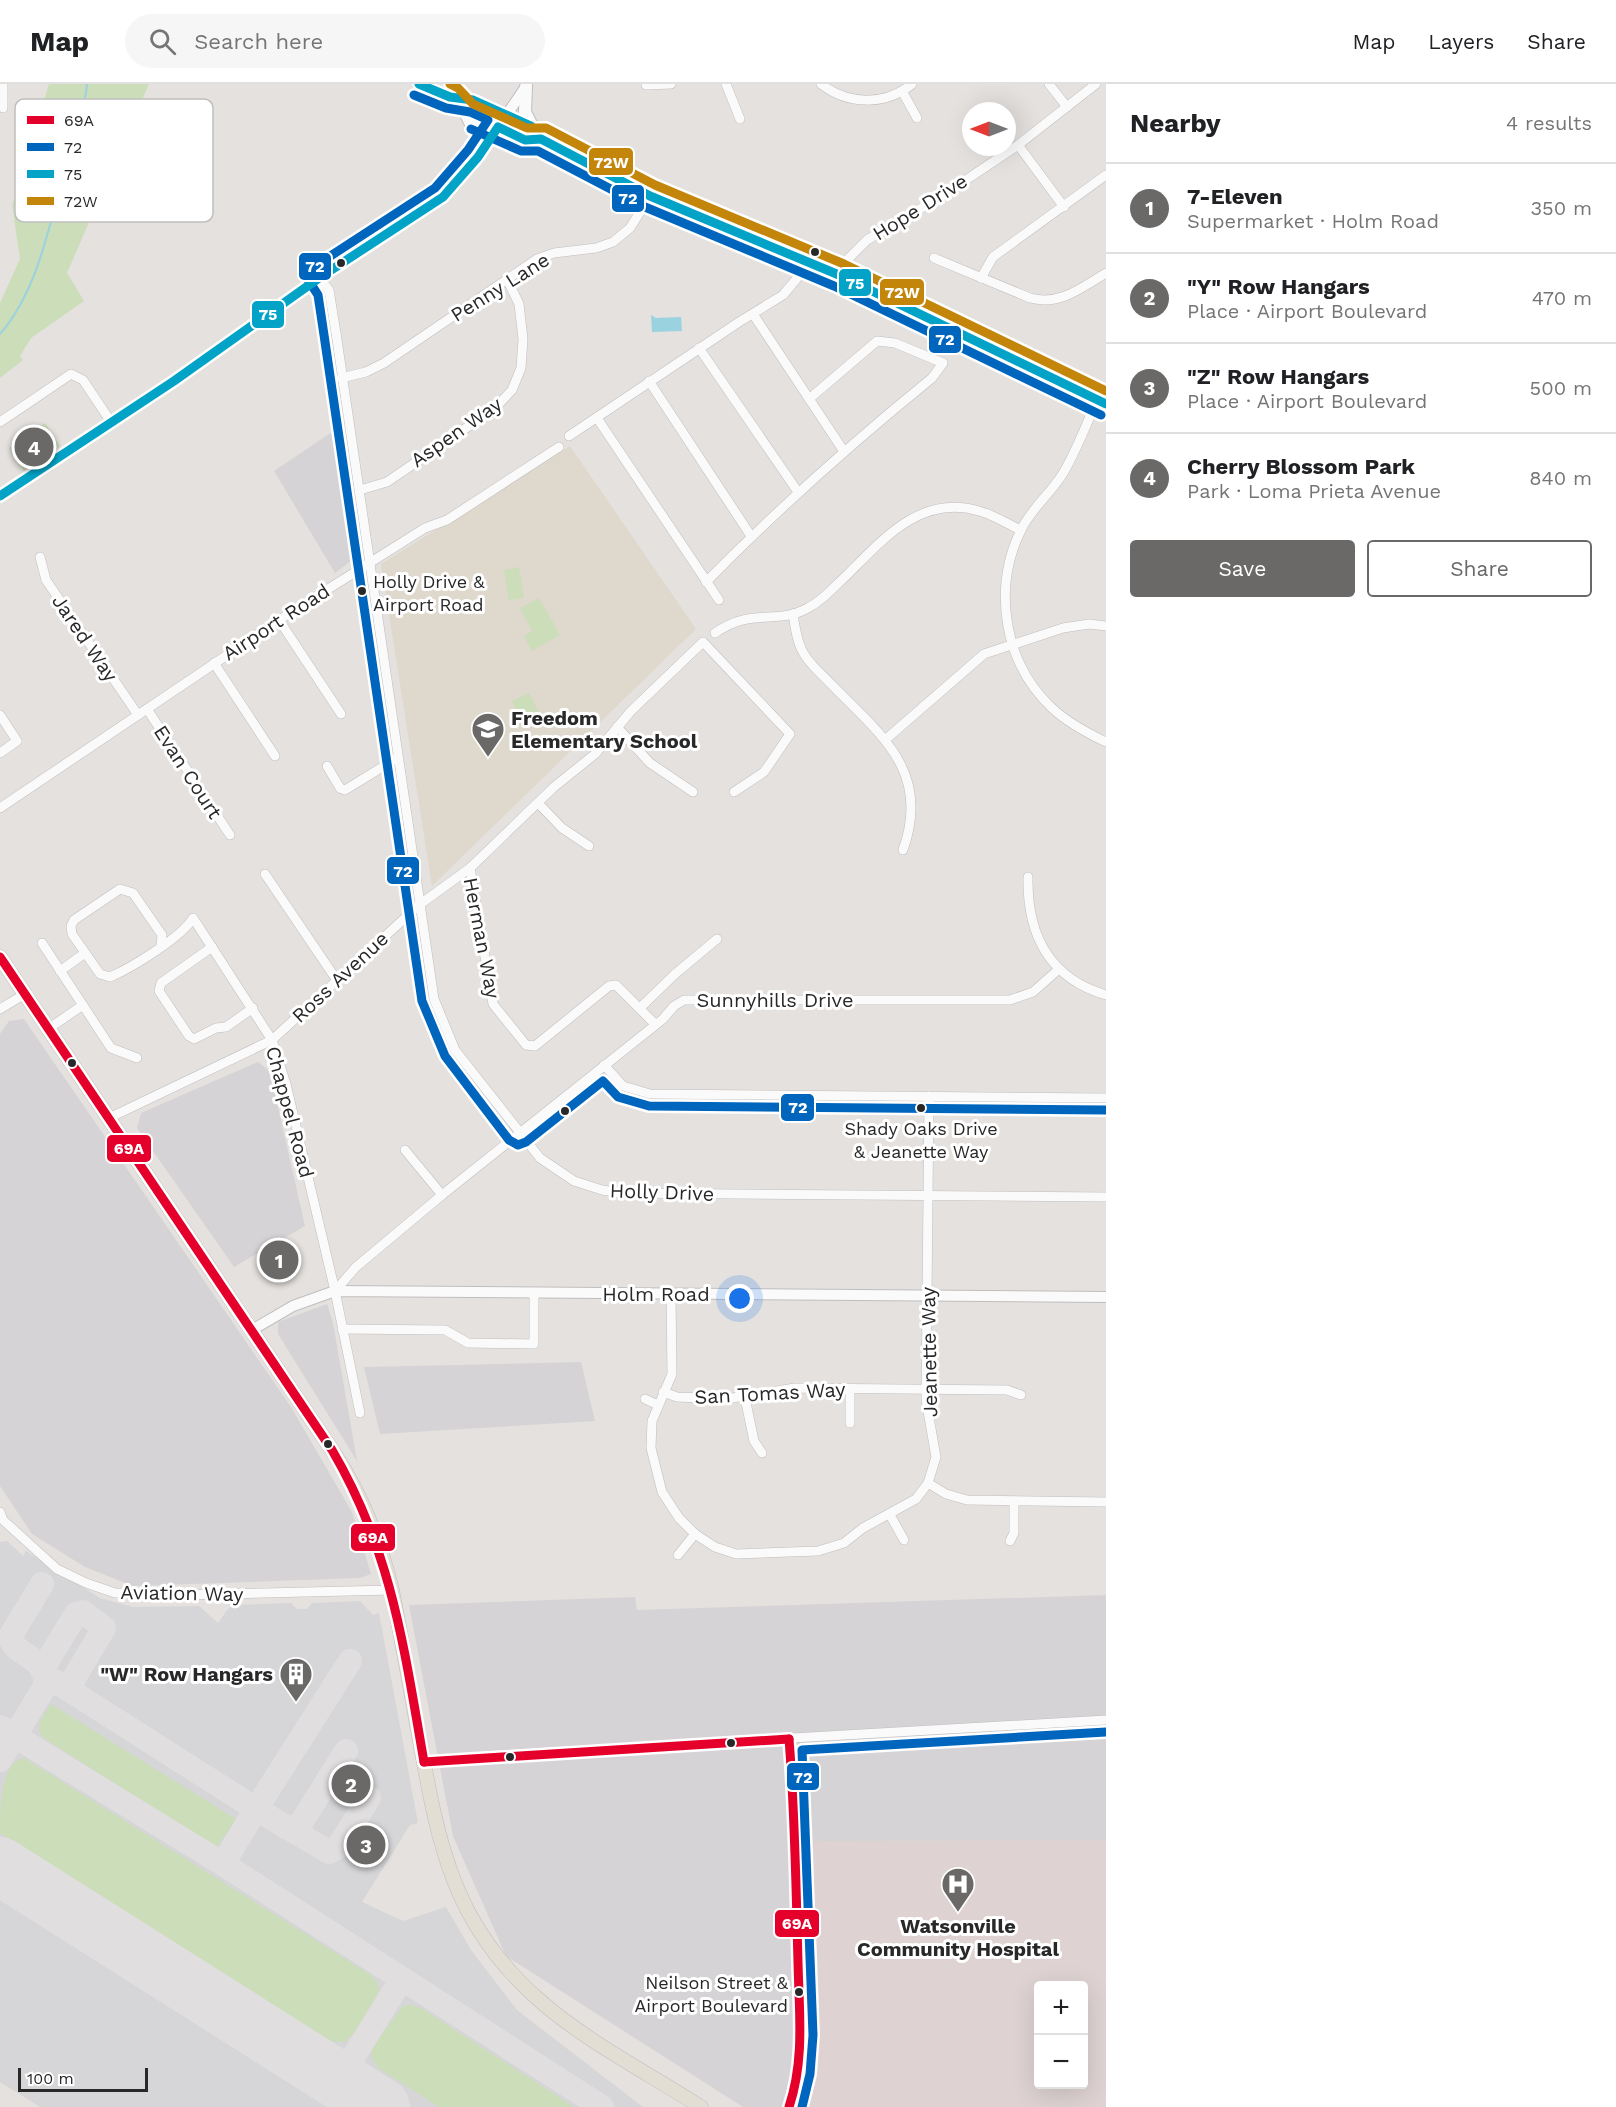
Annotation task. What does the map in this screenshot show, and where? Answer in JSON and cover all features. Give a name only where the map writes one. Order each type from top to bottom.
[{"type":"main road","points":[[419,84],[450,97],[472,100],[532,126]]},
{"type":"main road","points":[[527,86],[525,112],[541,139],[650,196],[839,275],[1102,402]]},
{"type":"main road","points":[[450,97],[466,114],[476,134],[478,157]]},
{"type":"main road","points":[[466,114],[525,140],[541,139]]},
{"type":"main road","points":[[0,957],[344,1468],[374,1530],[392,1590],[438,1835],[448,1869],[465,1909],[499,1959],[520,1983],[561,2017],[701,2107]]},
{"type":"street","points":[[3,84],[3,108]]},
{"type":"street","points":[[646,85],[671,84]]},
{"type":"street","points":[[726,84],[740,119]]},
{"type":"street","points":[[822,84],[835,93],[863,100],[883,99],[912,84]]},
{"type":"street","points":[[1049,84],[1067,108]]},
{"type":"street","name":"Hope Drive","points":[[839,275],[848,259],[867,240],[942,196],[1018,144],[1096,84]]},
{"type":"street","points":[[0,496],[319,278],[443,197],[478,157],[527,86]]},
{"type":"street","points":[[902,91],[917,118]]},
{"type":"street","points":[[1018,144],[1064,207]]},
{"type":"street","points":[[981,278],[993,257],[1106,175]]},
{"type":"street","name":"Penny Lane","points":[[341,378],[377,367],[547,254],[596,248],[613,242],[630,228],[650,196]]},
{"type":"street","points":[[934,258],[1030,298],[1050,302],[1062,299],[1106,273]]},
{"type":"street","points":[[569,436],[699,348],[783,296],[799,276],[806,260]]},
{"type":"street","name":"Holly Drive","points":[[319,278],[329,290],[434,999],[455,1050],[540,1158],[556,1171],[583,1185],[611,1192],[1106,1197]]},
{"type":"street","name":"Aspen Way","points":[[360,490],[387,482],[494,409],[512,390],[521,368],[523,339],[519,304],[507,279]]},
{"type":"street","points":[[753,314],[843,450]]},
{"type":"street","points":[[706,582],[751,536],[843,450],[932,378],[944,363],[895,343],[877,342],[809,399]]},
{"type":"street","points":[[699,348],[798,492]]},
{"type":"street","points":[[0,422],[70,374],[83,380],[111,422]]},
{"type":"street","points":[[649,381],[751,536]]},
{"type":"street","points":[[1102,402],[1061,476],[1033,510],[1021,530],[1011,557],[1005,588],[1005,609],[1013,645],[1028,678],[1052,708],[1076,727],[1106,742]]},
{"type":"street","points":[[597,418],[719,600]]},
{"type":"street","name":"Airport Road","points":[[0,808],[279,620],[425,528],[447,520],[559,447]]},
{"type":"street","points":[[715,633],[741,619],[793,614],[813,605],[830,592],[896,527],[923,512],[945,508],[976,510],[1021,530]]},
{"type":"street","name":"Jared Way","points":[[40,557],[45,580],[142,712]]},
{"type":"street","points":[[793,614],[799,643],[808,660],[885,740],[902,764],[911,790],[912,820],[903,850]]},
{"type":"street","points":[[279,620],[341,714]]},
{"type":"street","points":[[885,740],[976,658],[1063,628],[1089,624],[1106,626]]},
{"type":"street","points":[[471,868],[538,803],[595,754],[617,727],[703,642],[790,734],[764,772],[734,792]]},
{"type":"street","points":[[213,663],[275,756]]},
{"type":"street","name":"Evan Court","points":[[142,712],[230,835]]},
{"type":"street","points":[[0,715],[17,741],[0,753]]},
{"type":"street","points":[[617,727],[650,763],[693,792]]},
{"type":"street","points":[[327,766],[340,788],[345,790],[397,758]]},
{"type":"street","points":[[538,803],[562,828],[589,846]]},
{"type":"street","name":"Herman Way","points":[[439,892],[471,868],[493,1004],[526,1045],[535,1046],[609,986],[616,985],[656,1024]]},
{"type":"street","points":[[265,874],[336,980]]},
{"type":"street","points":[[1028,877],[1028,909],[1033,928],[1044,950],[1059,969],[1077,983],[1106,995]]},
{"type":"street","points":[[124,888],[133,893],[162,935],[161,945],[110,978],[100,974],[72,934],[72,922],[124,888]]},
{"type":"street","name":"Ross Avenue","points":[[109,1118],[272,1040],[419,905],[439,892]]},
{"type":"street","name":"Chappel Road","points":[[161,945],[187,927],[193,918],[272,1040],[286,1084],[335,1291],[360,1413]]},
{"type":"street","points":[[640,1007],[717,939]]},
{"type":"street","points":[[42,943],[111,1048],[137,1058]]},
{"type":"street","points":[[212,947],[160,983],[159,991],[194,1040],[216,1028],[226,1027],[253,1008]]},
{"type":"street","points":[[60,971],[85,953]]},
{"type":"street","name":"Sunnyhills Drive","points":[[335,1291],[356,1267],[442,1195],[656,1024],[674,1005],[692,999],[1010,1000],[1033,992],[1059,969]]},
{"type":"street","points":[[0,1010],[25,994]]},
{"type":"street","points":[[48,1029],[83,1005]]},
{"type":"street","points":[[604,1065],[623,1086],[650,1094],[1106,1098]]},
{"type":"street","name":"Jeanette Way","points":[[671,1294],[672,1374],[658,1405],[650,1438],[658,1482],[673,1509],[695,1534],[715,1547],[736,1554],[818,1551],[844,1543],[863,1528],[916,1499],[928,1483],[936,1457],[927,1414],[926,1388],[929,1096]]},
{"type":"street","points":[[405,1150],[442,1195]]},
{"type":"street","name":"Holm Road","points":[[252,1330],[293,1306],[335,1291],[1106,1298]]},
{"type":"street","points":[[342,1329],[445,1330],[468,1343],[534,1344],[534,1293]]},
{"type":"street","name":"San Tomas Way","points":[[663,1392],[677,1397],[745,1398],[795,1388],[926,1388],[1007,1390],[1021,1395]]},
{"type":"street","points":[[849,1423],[850,1388]]},
{"type":"street","points":[[745,1398],[753,1442],[762,1453]]},
{"type":"street","points":[[645,1400],[658,1405]]},
{"type":"street","points":[[928,1483],[960,1499],[1014,1502],[1106,1502]]},
{"type":"street","points":[[1010,1541],[1014,1533],[1014,1502]]},
{"type":"street","name":"Aviation Way","points":[[0,1512],[3,1520],[57,1569],[86,1584],[115,1593],[178,1595],[392,1590]]},
{"type":"street","points":[[890,1515],[904,1540]]},
{"type":"street","points":[[678,1555],[695,1534]]},
{"type":"street","points":[[424,1762],[440,1758],[1106,1720]]},
{"type":"street","points":[[789,1739],[796,1829],[800,2036],[799,2073],[789,2107]]},
{"type":"shaded area","points":[[341,426],[361,547],[360,554],[335,573],[274,471]]},
{"type":"shaded area","name":"Freedom Elementary School","points":[[570,446],[696,629],[432,886],[381,564]]},
{"type":"shaded area","points":[[24,1019],[291,1407],[352,1512],[371,1574],[360,1578],[133,1586],[85,1567],[32,1534],[0,1486],[0,1034],[9,1021]]},
{"type":"shaded area","points":[[258,1062],[270,1072],[305,1226],[234,1267],[137,1128],[141,1113]]},
{"type":"shaded area","points":[[327,1304],[333,1323],[357,1461],[278,1334],[278,1322]]},
{"type":"shaded area","points":[[581,1362],[595,1421],[380,1434],[364,1367]]},
{"type":"shaded area","points":[[7,1541],[23,1556],[26,1551],[100,1598],[133,1607],[199,1606],[218,1623],[227,1610],[234,1605],[291,1603],[297,1609],[307,1609],[312,1603],[360,1601],[373,1615],[379,1613],[418,1823],[410,1825],[362,1902],[403,1921],[446,1907],[471,1950],[517,2010],[643,2107],[40,2107],[0,2082],[0,1542]]},
{"type":"shaded area","points":[[1106,1595],[1106,2107],[743,2107],[506,1956],[453,1836],[409,1605],[635,1597],[637,1610]]},
{"type":"shaded area","name":"Watsonville Community Hospital","points":[[1106,1840],[1106,2107],[810,2107],[812,2100],[808,1841]]},
{"type":"green space","points":[[49,84],[149,84],[142,99],[44,99]]},
{"type":"green space","points":[[15,195],[15,222],[89,222],[67,273],[84,301],[31,338],[20,356],[23,360],[0,378],[0,303],[20,259],[12,205]]},
{"type":"green space","points":[[45,423],[60,446],[24,471],[9,448]]},
{"type":"green space","points":[[519,567],[524,598],[509,600],[504,570]]},
{"type":"green space","points":[[539,598],[560,635],[532,651],[524,636],[532,631],[520,608]]},
{"type":"green space","points":[[529,693],[538,711],[521,720],[512,701]]},
{"type":"green space","points":[[51,1704],[236,1819],[216,1848],[42,1737],[39,1724]]},
{"type":"green space","points":[[24,1758],[371,1975],[377,1982],[379,1992],[356,2031],[345,2042],[328,2041],[0,1833],[1,1800],[6,1777],[16,1761]]},
{"type":"green space","points":[[411,2005],[421,2008],[574,2107],[439,2107],[378,2068],[371,2057],[372,2048],[403,2006]]},
{"type":"water","points":[[651,315],[656,318],[681,317],[682,331],[652,332]]},
{"type":"waterway","points":[[85,99],[87,84]]},
{"type":"waterway","points":[[0,334],[14,316],[35,274],[51,222]]},
{"type":"taxiway","points":[[42,1584],[10,1637],[18,1649],[41,1668],[45,1676],[45,1686],[54,1683],[70,1685],[104,1628],[83,1612],[76,1614],[42,1670]]},
{"type":"taxiway","points":[[350,1661],[256,1809],[329,1852],[338,1847],[369,1798]]},
{"type":"taxiway","points":[[55,1681],[256,1809],[223,1864]]},
{"type":"taxiway","points":[[0,1760],[45,1686]]},
{"type":"taxiway","points":[[0,1727],[223,1864],[602,2107]]},
{"type":"taxiway","points":[[285,1827],[293,1828],[301,1823],[346,1751]]},
{"type":"taxiway","points":[[339,2080],[401,1980]]},
{"type":"runway","points":[[0,1866],[381,2107]]},
{"type":"transit line","name":"75","points":[[419,84],[450,97],[473,100],[531,126]]},
{"type":"transit line","name":"72W","points":[[450,84],[458,88],[473,104],[527,128],[546,128],[655,185],[844,264],[1106,391]]},
{"type":"transit line","name":"72","points":[[414,95],[446,108],[470,112],[488,120],[468,150],[435,188],[312,268],[307,278],[318,295],[422,1001],[445,1056],[509,1140],[518,1145],[526,1142],[603,1081],[618,1097],[649,1106],[1106,1110]]},
{"type":"transit line","name":"75","points":[[0,496],[174,381],[319,278],[443,197],[478,157],[498,127],[525,140],[541,139],[650,196],[839,275],[1106,404]]},
{"type":"transit line","name":"72","points":[[471,129],[521,151],[538,151],[645,207],[834,286],[1101,415]]},
{"type":"transit line","name":"69A","points":[[0,957],[332,1450],[369,1526],[382,1563],[402,1640],[424,1762]]},
{"type":"transit line","name":"72","points":[[802,2107],[810,2074],[813,2035],[802,1750],[1106,1732]]},
{"type":"transit line","name":"69A","points":[[789,1739],[793,1795],[800,2035],[797,2071],[789,2107]]},
{"type":"transit line","name":"69A","points":[[424,1762],[789,1739]]},
{"type":"place","name":"Cherry Blossom Park","points":[[34,447]]},
{"type":"place","name":"Holly Drive & Airport Road","points":[[362,591]]},
{"type":"place","name":"Freedom Elementary School","points":[[488,758]]},
{"type":"place","name":"Shady Oaks Drive & Jeanette Way","points":[[921,1108]]},
{"type":"place","name":"7-Eleven","points":[[279,1260]]},
{"type":"place","name":"\"W\" Row Hangars","points":[[296,1703]]},
{"type":"place","name":"\"Y\" Row Hangars","points":[[351,1784]]},
{"type":"place","name":"\"Z\" Row Hangars","points":[[366,1845]]},
{"type":"place","name":"Watsonville Community Hospital","points":[[958,1913]]},
{"type":"place","name":"Neilson Street & Airport Boulevard","points":[[799,1992]]}]
